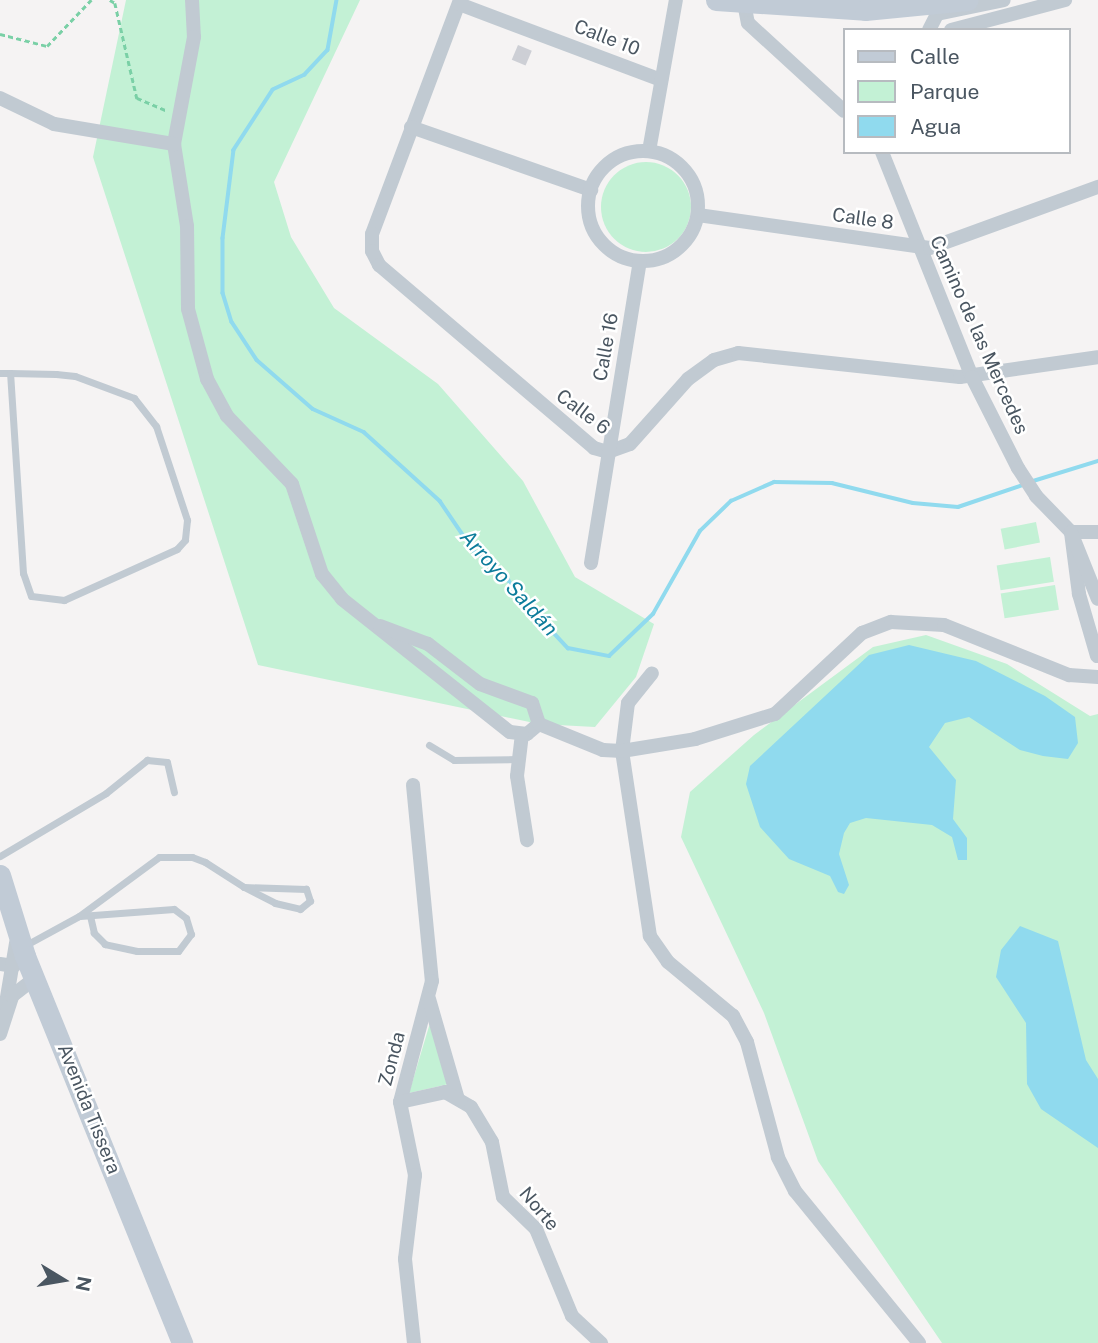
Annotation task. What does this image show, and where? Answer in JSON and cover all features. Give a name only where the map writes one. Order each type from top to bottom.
[{"type":"main road","points":[[716,0],[831,10],[929,13],[968,0]]},
{"type":"main road","points":[[785,0],[904,0]]},
{"type":"main road","name":"Avenida Tissera","points":[[0,874],[13,951],[35,978],[182,1343]]},
{"type":"street","points":[[192,0],[194,37],[174,144],[186,217],[188,309],[207,379],[227,416],[292,484],[330,586],[484,713],[522,734]]},
{"type":"street","points":[[649,151],[676,0]]},
{"type":"street","points":[[929,13],[1004,0]]},
{"type":"street","points":[[959,28],[1065,0]]},
{"type":"street","name":"Calle 10","points":[[460,2],[660,80]]},
{"type":"street","name":"Calle 6","points":[[460,2],[372,233],[375,260],[586,443],[608,452],[630,444],[688,379],[726,355],[752,352],[972,377],[1098,357]]},
{"type":"street","points":[[744,3],[748,23],[842,109]]},
{"type":"street","points":[[0,98],[54,124],[174,144]]},
{"type":"street","points":[[411,127],[591,190]]},
{"type":"street","points":[[649,151],[681,166],[692,180],[698,215],[693,230],[671,254],[640,262],[616,254],[598,238],[589,215],[591,190],[607,164],[649,151]]},
{"type":"street","name":"Camino de las Mercedes","points":[[886,155],[918,246],[972,377],[1018,468],[1036,496],[1072,532]]},
{"type":"street","name":"Calle 8","points":[[698,215],[937,247],[1098,187]]},
{"type":"street","name":"Calle 16","points":[[591,563],[640,262]]},
{"type":"street","points":[[1072,532],[1098,532]]},
{"type":"street","points":[[1072,532],[1098,598]]},
{"type":"street","points":[[538,724],[603,750],[622,751],[695,739],[775,714],[862,633],[891,622],[944,625],[1069,675],[1097,677],[1097,651],[1079,594],[1072,532]]},
{"type":"street","points":[[380,626],[428,644],[497,691],[532,703],[538,724]]},
{"type":"street","points":[[652,673],[628,703],[622,751],[650,936],[668,962],[733,1016],[747,1042],[778,1157],[795,1191],[919,1343]]},
{"type":"street","points":[[484,713],[486,701],[497,691]]},
{"type":"street","points":[[527,839],[517,759],[522,734],[538,724]]},
{"type":"street","name":"Zonda","points":[[413,785],[432,964],[429,998],[400,1102],[415,1175],[405,1259],[414,1343]]},
{"type":"street","points":[[0,1034],[13,951]]},
{"type":"street","points":[[5,1009],[35,978]]},
{"type":"street","name":"Norte","points":[[429,998],[457,1096],[471,1107],[490,1135],[499,1188],[544,1241],[572,1316],[601,1343]]},
{"type":"street","points":[[400,1102],[445,1092],[457,1096]]},
{"type":"lane","points":[[0,373],[10,373],[90,379],[140,404],[164,444],[187,520],[185,540],[177,549],[64,600],[31,596],[23,573],[10,373]]},
{"type":"lane","points":[[429,745],[454,760],[517,759]]},
{"type":"lane","points":[[0,856],[106,793],[147,760],[167,762],[174,792]]},
{"type":"lane","points":[[13,951],[79,916],[159,857],[192,857],[244,887],[300,909],[310,901],[306,889],[244,887]]},
{"type":"lane","points":[[79,916],[174,909],[186,918],[191,934],[178,951],[137,951],[106,944],[94,933],[90,916]]},
{"type":"path","points":[[0,34],[47,46],[91,0]]},
{"type":"path","points":[[110,0],[115,3],[137,98],[178,114]]},
{"type":"green space","points":[[126,0],[360,0],[274,182],[291,237],[334,308],[438,384],[523,481],[575,577],[654,624],[636,677],[595,727],[539,724],[258,665],[93,157]]},
{"type":"green space","points":[[646,162],[663,166],[678,175],[687,190],[691,207],[687,224],[678,239],[663,248],[646,252],[629,248],[614,239],[605,224],[601,207],[605,190],[614,175],[629,166]]},
{"type":"green space","points":[[1036,522],[1040,543],[1005,549],[1001,529]]},
{"type":"green space","points":[[1050,557],[1054,582],[1001,590],[997,565]]},
{"type":"green space","points":[[1055,585],[1059,610],[1005,618],[1001,594]]},
{"type":"green space","points":[[926,635],[1007,664],[1090,716],[1098,714],[1098,1343],[942,1343],[818,1161],[764,1013],[681,837],[690,792],[754,735],[873,647]]},
{"type":"green space","points":[[430,1023],[449,1084],[409,1093]]},
{"type":"water","points":[[909,645],[976,661],[1045,696],[1075,717],[1078,743],[1068,759],[1043,756],[1020,750],[969,717],[945,723],[929,747],[956,780],[953,819],[967,838],[967,860],[958,860],[952,837],[932,825],[866,818],[850,823],[844,833],[839,854],[849,885],[844,894],[838,892],[830,876],[789,859],[760,827],[746,784],[750,766],[869,655]]},
{"type":"water","points":[[1020,926],[1058,941],[1086,1060],[1098,1079],[1098,1148],[1041,1109],[1027,1084],[1026,1023],[996,977],[1001,950]]},
{"type":"building","points":[[518,45],[532,51],[526,66],[512,60]]},
{"type":"waterway","name":"Arroyo Saldán","points":[[337,0],[328,50],[305,75],[273,90],[234,150],[223,238],[223,293],[232,322],[257,360],[313,409],[364,432],[440,501],[474,551],[506,574],[513,589],[568,648],[609,656],[653,614],[700,531],[731,501],[774,482],[832,483],[913,503],[958,507],[1023,485]]},
{"type":"waterway","name":"Arroyo Saldán","points":[[1030,482],[1098,461]]}]
